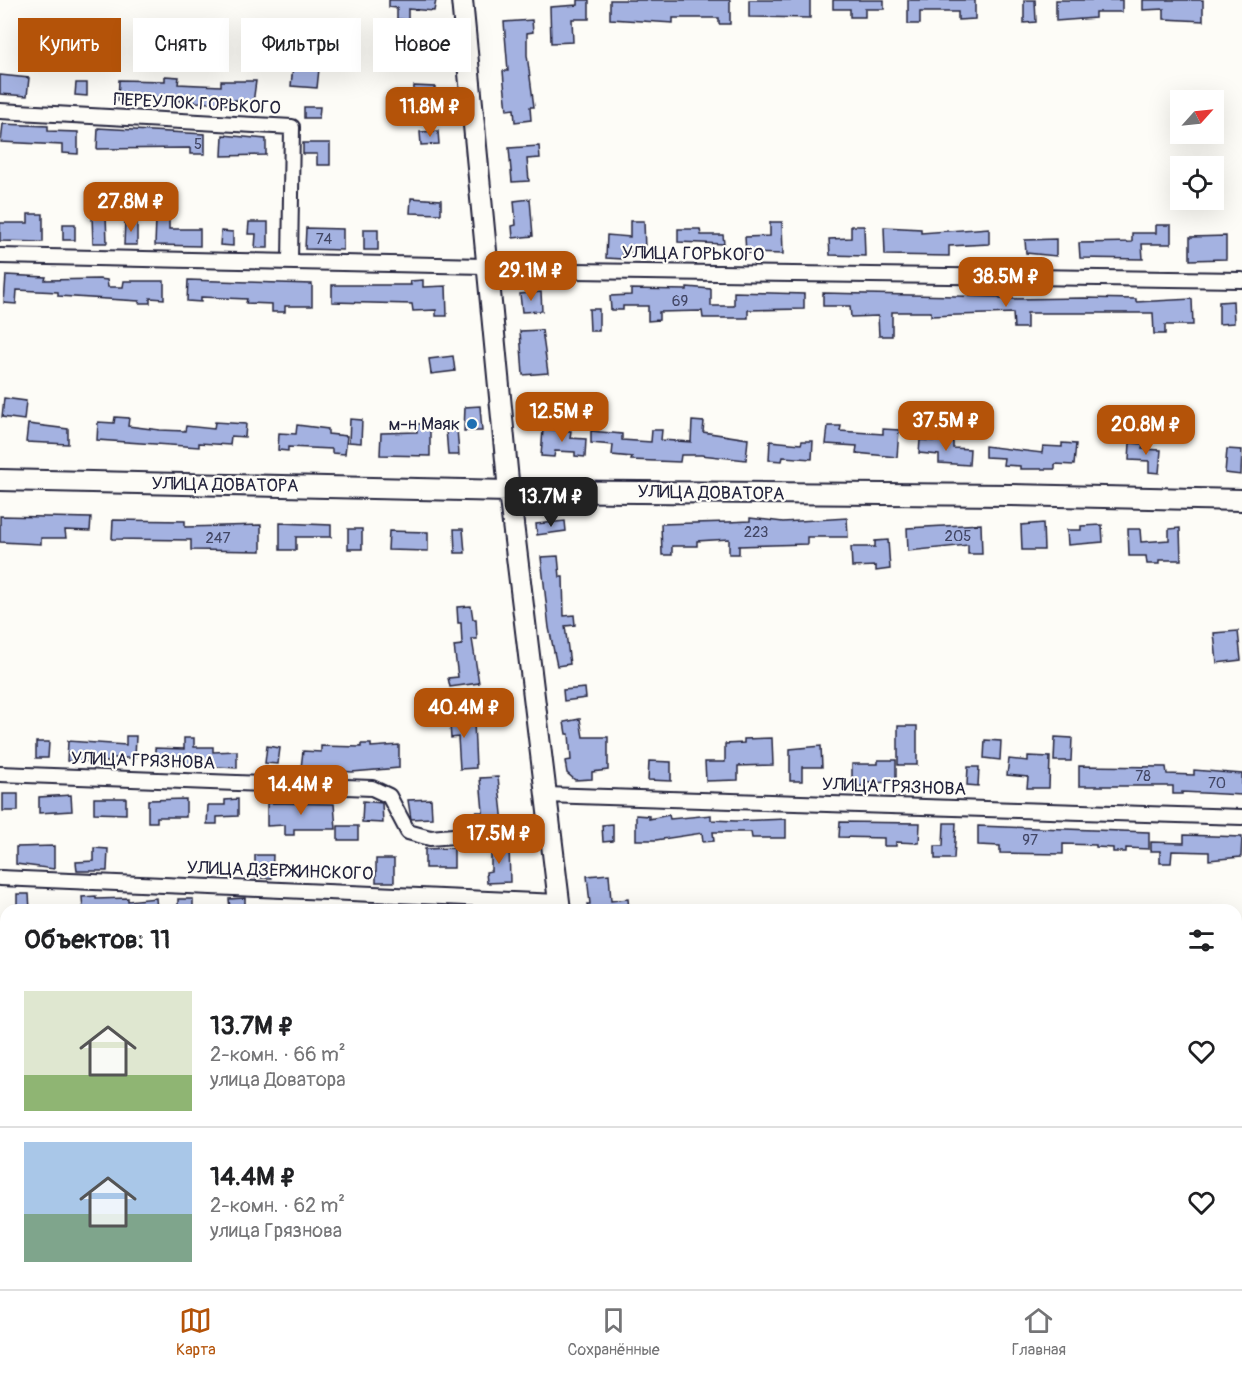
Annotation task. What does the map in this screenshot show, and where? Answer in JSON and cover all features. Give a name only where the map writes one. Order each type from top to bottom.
[{"type":"main road","points":[[462,0],[485,266],[508,491],[559,904]]},
{"type":"main road","name":"УЛИЦА ДОВАТОРА","points":[[0,480],[508,491],[1242,500]]},
{"type":"street","name":"ПЕРЕУЛОК ГОРЬКОГО","points":[[0,111],[292,127],[290,262]]},
{"type":"street","name":"УЛИЦА ГОРЬКОГО","points":[[0,256],[485,266],[500,270],[1242,280]]},
{"type":"street","name":"УЛИЦА ГРЯЗНОВА","points":[[0,774],[372,788],[389,796],[408,832],[430,838],[548,828]]},
{"type":"street","name":"УЛИЦА ГРЯЗНОВА","points":[[545,795],[1242,817]]},
{"type":"street","name":"УЛИЦА ДЗЕРЖИНСКОГО","points":[[0,878],[519,904]]},
{"type":"building","points":[[389,0],[436,0],[434,11],[408,9],[408,18],[397,18],[397,8],[389,7]]},
{"type":"building","points":[[578,0],[589,0],[589,19],[572,19],[573,42],[551,43],[550,7],[578,5]]},
{"type":"building","points":[[610,0],[730,0],[730,24],[719,24],[719,18],[673,18],[673,23],[610,19]]},
{"type":"building","points":[[749,0],[810,0],[810,18],[749,17]]},
{"type":"building","points":[[833,0],[884,0],[884,9],[865,9],[865,17],[850,17],[850,9],[833,9]]},
{"type":"building","points":[[908,0],[975,0],[975,19],[958,20],[958,12],[920,12],[920,24],[908,24]]},
{"type":"building","points":[[1024,0],[1035,0],[1036,22],[1024,23]]},
{"type":"building","points":[[1056,0],[1122,0],[1122,12],[1095,12],[1095,18],[1056,21]]},
{"type":"building","points":[[1143,0],[1203,0],[1203,21],[1164,19],[1164,9],[1143,10]]},
{"type":"building","points":[[532,20],[533,32],[527,33],[527,55],[534,107],[530,107],[531,120],[515,122],[514,109],[507,110],[504,83],[503,71],[508,71],[504,22]]},
{"type":"building","points":[[292,72],[319,72],[317,88],[291,86]]},
{"type":"building","points":[[0,75],[29,78],[27,96],[0,94]]},
{"type":"building","points":[[165,76],[179,77],[178,84],[221,86],[221,81],[256,81],[253,103],[235,100],[235,105],[156,99],[118,101],[119,80],[165,81]]},
{"type":"building","points":[[76,83],[87,83],[87,96],[75,95]]},
{"type":"building","points":[[414,86],[435,87],[434,101],[413,100]]},
{"type":"building","points":[[304,107],[320,107],[319,118],[304,118]]},
{"type":"building","points":[[3,124],[48,126],[48,131],[78,132],[78,154],[62,153],[62,145],[1,142]]},
{"type":"building","points":[[98,128],[205,134],[205,154],[190,154],[190,148],[97,149]]},
{"type":"building","points":[[438,131],[439,144],[421,145],[420,132]]},
{"type":"building","points":[[223,135],[266,139],[266,155],[222,156]]},
{"type":"building","points":[[303,143],[330,143],[330,165],[317,165],[317,154],[303,154]]},
{"type":"building","points":[[539,146],[540,158],[527,159],[529,181],[512,182],[509,148]]},
{"type":"building","points":[[411,198],[441,200],[441,214],[410,213]]},
{"type":"building","points":[[530,199],[533,236],[513,238],[512,226],[516,225],[514,201]]},
{"type":"building","points":[[28,214],[43,214],[43,242],[0,241],[0,223],[28,223]]},
{"type":"building","points":[[106,215],[107,243],[93,243],[92,216]]},
{"type":"building","points":[[156,219],[169,219],[169,229],[200,229],[200,246],[155,245]]},
{"type":"building","points":[[125,220],[137,220],[137,245],[124,245]]},
{"type":"building","points":[[630,221],[644,221],[645,251],[622,252],[622,259],[606,258],[607,235],[630,237]]},
{"type":"building","points":[[249,222],[268,222],[268,248],[255,248],[256,234],[248,234]]},
{"type":"building","points":[[770,222],[782,222],[783,254],[746,253],[745,237],[770,236]]},
{"type":"building","points":[[63,224],[75,224],[75,240],[63,240]]},
{"type":"building","points":[[1156,225],[1171,225],[1171,244],[1142,244],[1143,259],[1080,258],[1079,243],[1132,242],[1132,233],[1156,233]]},
{"type":"building","points":[[851,226],[864,226],[865,256],[830,255],[829,239],[851,238]]},
{"type":"building","points":[[884,227],[921,229],[921,233],[989,228],[989,244],[949,246],[949,256],[885,255]]},
{"type":"building","points":[[306,228],[343,229],[343,250],[305,249]]},
{"type":"building","points":[[364,229],[378,229],[378,250],[364,250]]},
{"type":"building","points":[[678,229],[700,229],[701,235],[723,235],[724,244],[678,242]]},
{"type":"building","points":[[221,231],[233,232],[233,246],[220,245]]},
{"type":"building","points":[[1226,236],[1226,259],[1190,260],[1190,237]]},
{"type":"building","points":[[1056,239],[1056,256],[1026,253],[1025,240]]},
{"type":"building","points":[[6,275],[46,277],[45,280],[99,279],[107,280],[108,287],[123,287],[124,281],[164,281],[164,299],[150,298],[150,303],[139,303],[139,301],[58,296],[58,292],[17,290],[16,304],[4,303]]},
{"type":"building","points":[[188,280],[312,284],[312,306],[285,306],[285,312],[272,312],[272,304],[246,303],[247,299],[201,297],[201,302],[187,301]]},
{"type":"building","points":[[423,280],[423,287],[446,286],[447,316],[436,316],[436,310],[413,311],[412,304],[332,302],[332,285],[411,285],[410,281]]},
{"type":"building","points":[[687,287],[711,289],[711,306],[734,306],[734,292],[804,294],[804,309],[748,310],[748,318],[703,318],[702,311],[659,312],[659,320],[648,321],[648,306],[623,306],[623,310],[611,310],[610,296],[631,295],[631,289],[687,290]]},
{"type":"building","points":[[541,292],[542,311],[522,312],[520,294]]},
{"type":"building","points":[[823,293],[999,297],[1000,299],[1136,299],[1136,302],[1192,299],[1193,325],[1165,325],[1165,334],[1154,334],[1153,313],[1027,313],[1027,328],[1014,328],[1013,313],[931,316],[931,312],[892,312],[892,336],[879,336],[878,316],[851,317],[850,306],[823,306]]},
{"type":"building","points":[[1233,301],[1234,323],[1219,324],[1219,302]]},
{"type":"building","points":[[589,309],[599,309],[599,331],[590,331]]},
{"type":"building","points":[[542,330],[548,373],[523,375],[520,331]]},
{"type":"building","points":[[453,356],[455,371],[431,374],[429,359]]},
{"type":"building","points":[[4,398],[26,401],[24,420],[2,417]]},
{"type":"building","points":[[544,402],[545,416],[525,417],[524,403]]},
{"type":"building","name":"м-н Маяк","points":[[480,406],[482,431],[464,431],[465,407]]},
{"type":"building","points":[[115,417],[129,418],[128,426],[160,430],[185,431],[186,426],[214,429],[215,422],[246,424],[245,437],[231,436],[230,445],[199,443],[199,447],[97,440],[98,422],[114,423]]},
{"type":"building","points":[[350,419],[362,420],[361,443],[349,442]]},
{"type":"building","points":[[692,421],[704,422],[703,432],[748,439],[746,460],[681,455],[680,462],[631,460],[632,457],[612,455],[613,445],[591,443],[591,431],[622,434],[622,440],[651,442],[652,430],[662,430],[661,440],[691,442]]},
{"type":"building","points":[[28,424],[68,429],[68,444],[26,442]]},
{"type":"building","points":[[417,424],[430,424],[430,456],[380,455],[381,433],[417,432]]},
{"type":"building","points":[[297,425],[328,429],[328,434],[347,436],[345,454],[332,453],[332,449],[288,447],[288,451],[278,450],[279,433],[296,434]]},
{"type":"building","points":[[828,426],[841,426],[840,431],[883,434],[883,429],[899,430],[897,457],[856,453],[857,446],[826,444]]},
{"type":"building","points":[[457,428],[459,455],[448,455],[446,429]]},
{"type":"building","points":[[543,429],[571,431],[570,438],[586,439],[585,457],[575,456],[575,452],[555,451],[554,457],[541,456]]},
{"type":"building","points":[[920,440],[953,442],[953,448],[970,449],[969,465],[939,463],[939,455],[919,453]]},
{"type":"building","points":[[770,441],[801,444],[802,441],[813,441],[812,459],[783,457],[782,461],[769,460]]},
{"type":"building","points":[[1062,443],[1076,444],[1074,465],[1055,464],[1055,469],[1020,469],[1020,466],[1003,465],[1004,458],[985,457],[985,446],[1042,453],[1043,446],[1062,447]]},
{"type":"building","points":[[1130,443],[1143,444],[1142,449],[1161,450],[1159,473],[1149,472],[1149,461],[1129,460]]},
{"type":"building","points":[[1227,449],[1242,450],[1241,475],[1225,473]]},
{"type":"building","points":[[0,516],[91,518],[90,531],[65,530],[66,538],[41,538],[41,544],[0,542]]},
{"type":"building","points":[[750,518],[783,522],[847,518],[848,537],[807,537],[807,544],[739,546],[739,554],[729,554],[729,539],[697,541],[697,546],[672,546],[672,555],[662,555],[661,524],[750,521]]},
{"type":"building","points":[[113,520],[185,521],[185,527],[261,525],[261,551],[191,550],[191,540],[112,539]]},
{"type":"building","points":[[565,521],[566,531],[537,535],[536,524]]},
{"type":"building","points":[[280,523],[331,525],[331,537],[296,537],[296,550],[280,550]]},
{"type":"building","points":[[1043,523],[1044,550],[1022,550],[1021,525]]},
{"type":"building","points":[[981,524],[982,554],[968,554],[968,545],[908,551],[907,528]]},
{"type":"building","points":[[1102,525],[1103,542],[1068,545],[1067,530],[1081,530],[1081,526]]},
{"type":"building","points":[[1180,528],[1181,560],[1159,560],[1159,564],[1147,564],[1146,556],[1129,556],[1128,529],[1140,529],[1141,542],[1169,540],[1169,529]]},
{"type":"building","points":[[348,529],[362,529],[362,549],[348,549]]},
{"type":"building","points":[[454,529],[463,529],[465,553],[455,553]]},
{"type":"building","points":[[389,531],[428,532],[428,551],[388,550]]},
{"type":"building","points":[[888,540],[890,569],[876,571],[876,566],[852,567],[851,547],[875,547],[875,541]]},
{"type":"building","points":[[558,556],[560,577],[563,577],[564,616],[574,615],[575,625],[565,626],[570,664],[557,666],[549,628],[541,557]]},
{"type":"building","points":[[471,606],[473,619],[476,619],[477,639],[472,639],[479,683],[450,687],[448,678],[458,677],[454,646],[462,645],[461,623],[458,623],[457,607]]},
{"type":"building","points":[[1238,631],[1241,660],[1217,663],[1214,633]]},
{"type":"building","points":[[585,688],[586,698],[564,701],[563,690]]},
{"type":"building","points":[[463,711],[464,723],[474,722],[476,768],[460,769],[458,737],[451,738],[449,712]]},
{"type":"building","points":[[580,719],[583,737],[608,737],[608,770],[592,772],[592,779],[575,780],[567,773],[565,761],[571,760],[569,734],[566,734],[564,722]]},
{"type":"building","points":[[898,726],[917,726],[917,765],[898,765]]},
{"type":"building","points":[[126,736],[136,736],[135,758],[112,758],[111,762],[67,761],[68,741],[126,745]]},
{"type":"building","points":[[1055,737],[1072,738],[1071,761],[1054,761]]},
{"type":"building","points":[[184,738],[194,738],[194,747],[213,747],[213,752],[237,751],[237,768],[155,763],[155,748],[184,749]]},
{"type":"building","points":[[772,738],[773,765],[738,766],[738,780],[706,781],[705,762],[725,762],[725,744],[744,743],[744,739]]},
{"type":"building","points":[[985,740],[1001,741],[1000,760],[984,758]]},
{"type":"building","points":[[36,742],[49,742],[48,758],[36,758]]},
{"type":"building","points":[[361,744],[371,744],[371,747],[399,745],[399,768],[352,772],[301,768],[303,751],[321,752],[321,746],[361,747]]},
{"type":"building","points":[[267,746],[280,748],[278,764],[265,763]]},
{"type":"building","points":[[821,746],[822,767],[802,767],[802,781],[790,781],[790,749]]},
{"type":"building","points":[[1028,756],[1050,757],[1049,788],[1027,788],[1028,777],[1007,775],[1009,759],[1028,761]]},
{"type":"building","points":[[878,760],[896,760],[896,782],[863,783],[864,786],[852,786],[852,764],[878,764]]},
{"type":"building","points":[[649,761],[671,762],[671,781],[648,780]]},
{"type":"building","points":[[1079,766],[1166,767],[1167,774],[1194,775],[1194,770],[1242,774],[1242,795],[1182,792],[1182,794],[1173,794],[1173,786],[1079,786]]},
{"type":"building","points":[[968,767],[979,767],[978,786],[967,785]]},
{"type":"building","points":[[498,777],[503,823],[477,825],[476,812],[483,812],[480,778]]},
{"type":"building","points":[[3,794],[18,794],[18,811],[3,811]]},
{"type":"building","points":[[71,795],[72,811],[39,813],[39,797]]},
{"type":"building","points":[[94,798],[126,798],[126,814],[94,813]]},
{"type":"building","points":[[186,799],[186,817],[157,817],[157,822],[148,822],[148,800]]},
{"type":"building","points":[[238,799],[238,816],[217,817],[217,824],[207,824],[208,805],[225,805],[225,800]]},
{"type":"building","points":[[431,799],[432,818],[411,819],[408,800]]},
{"type":"building","points":[[363,801],[382,803],[383,823],[362,822]]},
{"type":"building","points":[[267,803],[334,804],[336,829],[294,829],[294,835],[285,835],[285,825],[267,826]]},
{"type":"building","points":[[636,815],[649,816],[649,819],[669,815],[670,819],[711,815],[711,820],[786,819],[786,838],[752,838],[751,832],[713,832],[714,841],[703,842],[702,833],[656,840],[636,840]]},
{"type":"building","points":[[840,822],[920,823],[919,843],[896,842],[896,846],[884,846],[884,838],[839,837]]},
{"type":"building","points":[[944,823],[956,823],[954,859],[935,859],[935,846],[943,846]]},
{"type":"building","points":[[613,824],[613,841],[603,842],[602,825]]},
{"type":"building","points":[[338,826],[358,826],[358,840],[338,840]]},
{"type":"building","points":[[978,826],[1149,832],[1149,849],[1126,848],[1126,852],[1113,852],[1113,848],[1096,847],[1096,845],[1063,844],[1063,854],[1000,853],[1000,846],[978,845]]},
{"type":"building","points":[[1184,835],[1242,837],[1241,857],[1209,860],[1209,852],[1172,851],[1171,863],[1160,863],[1160,851],[1151,851],[1151,842],[1184,843]]},
{"type":"building","points":[[54,846],[54,869],[16,864],[16,847]]},
{"type":"building","points":[[491,846],[509,846],[510,882],[487,883],[486,872],[491,871]]},
{"type":"building","points":[[94,848],[108,849],[107,871],[77,871],[76,862],[94,861]]},
{"type":"building","points":[[454,848],[454,868],[425,868],[425,849]]},
{"type":"building","points":[[255,855],[273,855],[272,878],[255,878]]},
{"type":"building","points":[[376,859],[394,859],[394,882],[376,882]]},
{"type":"building","points":[[609,874],[611,901],[628,899],[628,904],[590,904],[587,876]]},
{"type":"building","points":[[17,894],[29,894],[30,904],[17,904]]},
{"type":"building","points":[[82,897],[128,898],[128,901],[156,898],[156,904],[83,904]]},
{"type":"building","points":[[245,898],[245,904],[229,904],[229,899]]},
{"type":"building","points":[[178,899],[193,899],[193,904],[178,904]]},
{"type":"place","name":"м-н Маяк","points":[[472,424]]}]
